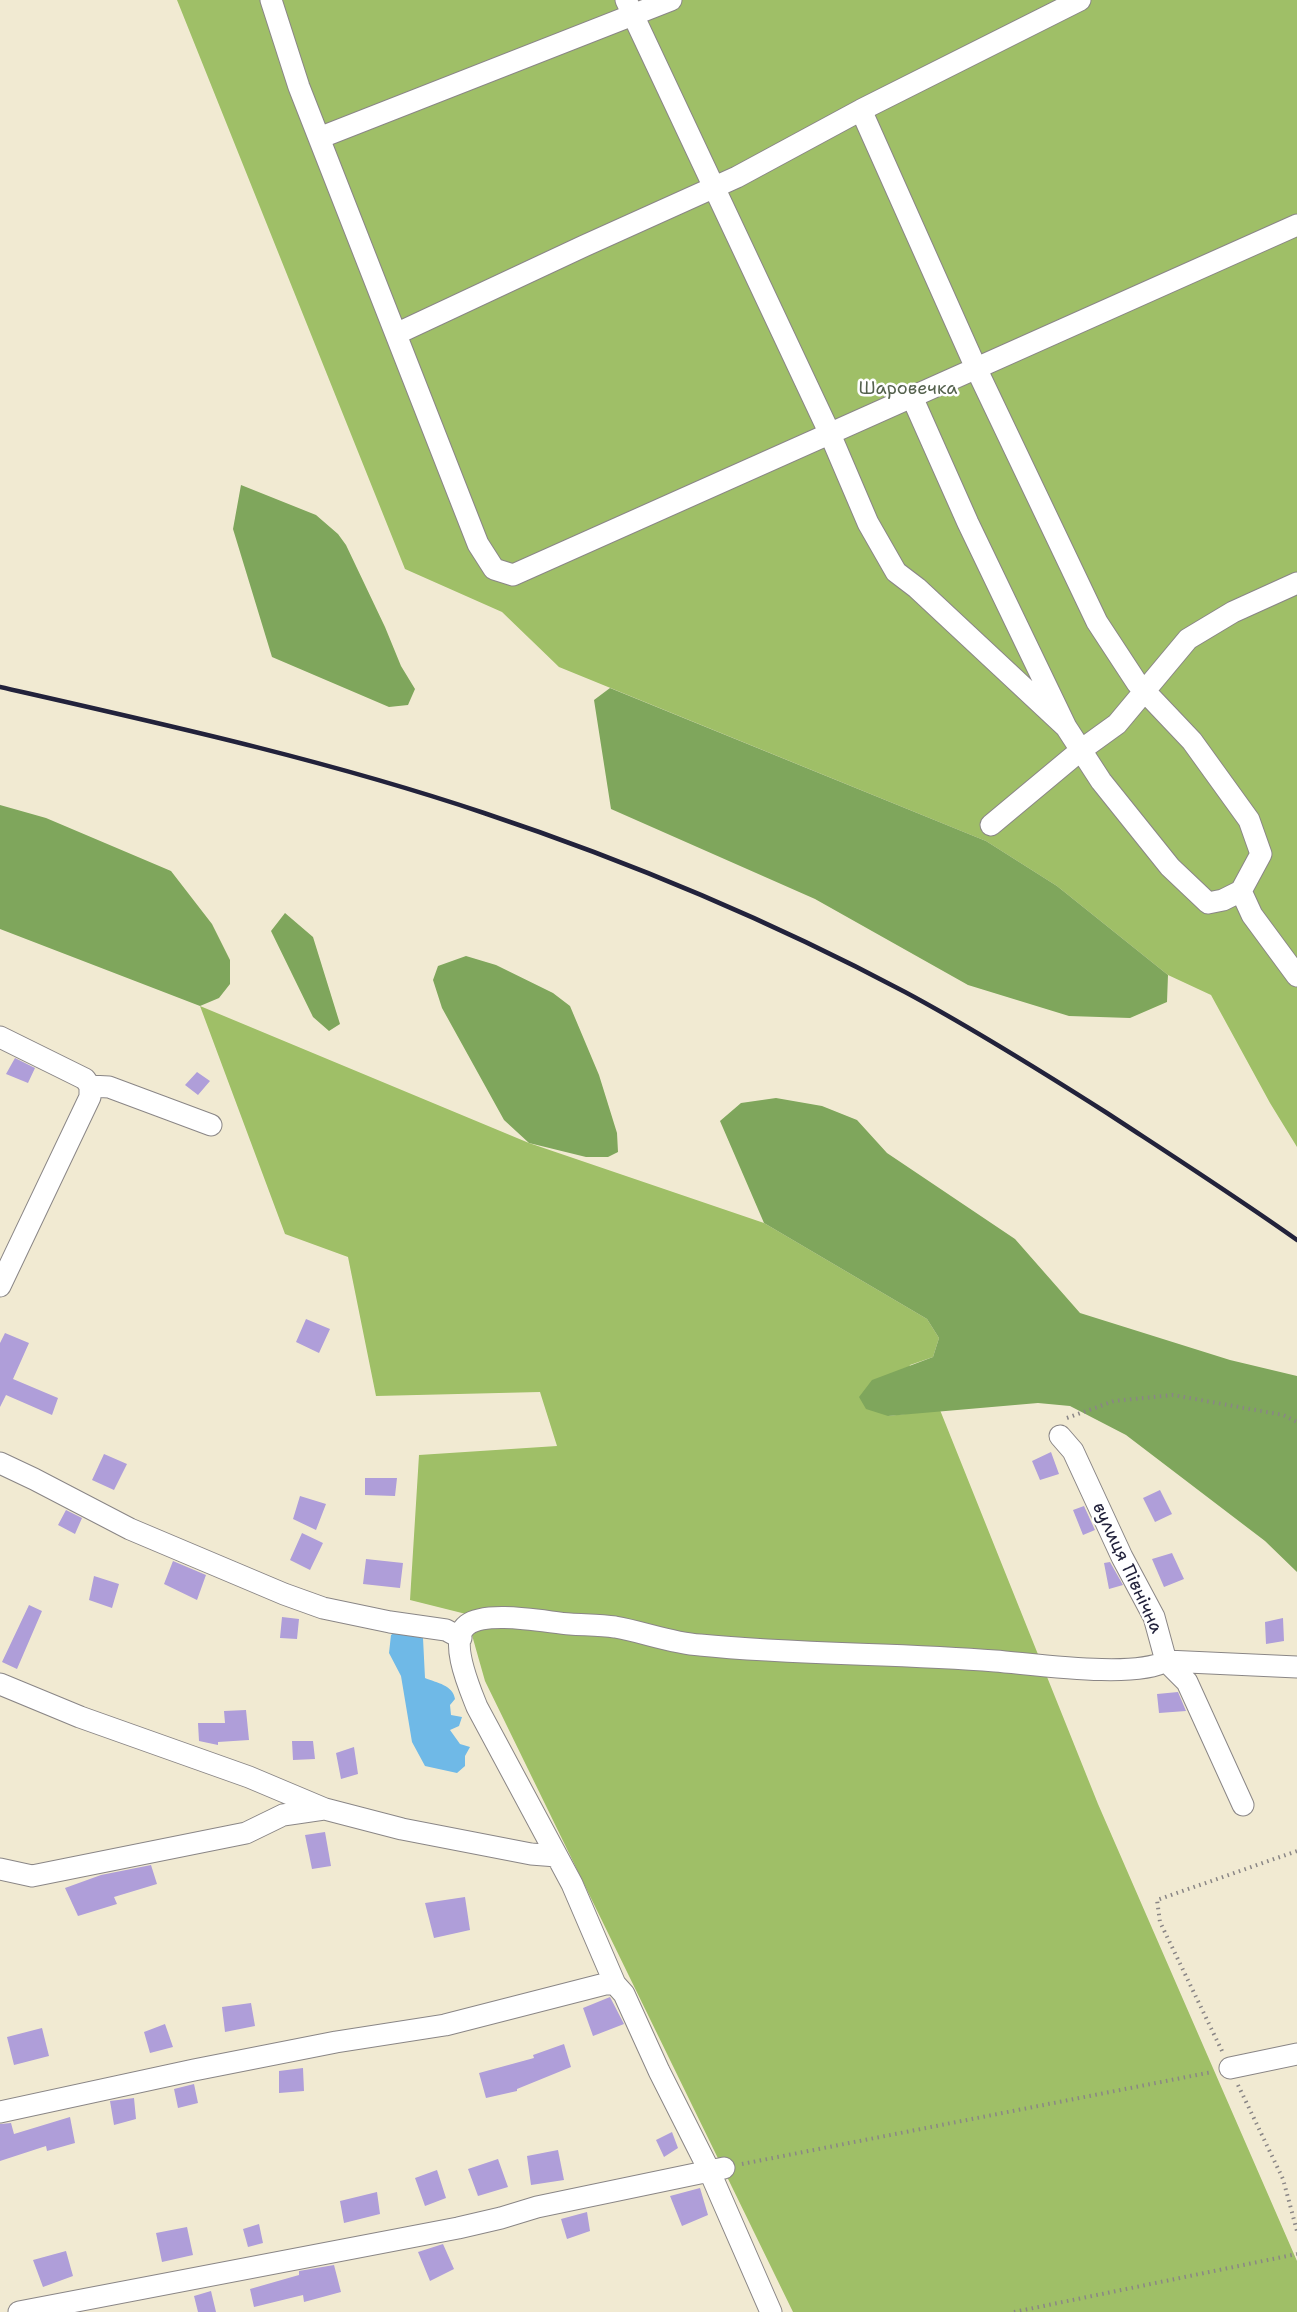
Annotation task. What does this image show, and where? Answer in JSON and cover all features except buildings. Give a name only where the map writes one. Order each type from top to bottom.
[{"type":"street","points":[[270,0],[299,87],[478,543],[494,569],[513,575],[1297,225]]},
{"type":"street","points":[[319,138],[630,7],[671,0]]},
{"type":"street","points":[[396,334],[737,177],[861,110],[1080,0]]},
{"type":"street","points":[[630,7],[830,434],[868,522],[896,572],[917,588],[1066,727]]},
{"type":"street","points":[[861,110],[976,368],[1097,622],[1137,683],[1192,741],[1249,820],[1261,854],[1241,891],[1223,900],[1208,903],[1170,867],[1101,781],[1066,727],[968,523],[912,397]]},
{"type":"street","points":[[991,825],[1081,750],[1117,724],[1188,639],[1233,612],[1297,583]]},
{"type":"street","points":[[1241,891],[1252,915],[1297,976]]},
{"type":"street","points":[[0,1037],[85,1079],[90,1086],[90,1097],[0,1286]]},
{"type":"street","points":[[90,1086],[109,1087],[211,1125]]},
{"type":"street","name":"вулиця Північна","points":[[1060,1436],[1072,1451],[1122,1557],[1154,1617],[1166,1661]]},
{"type":"street","points":[[0,1463],[130,1529],[284,1594],[322,1608],[390,1622],[446,1630],[460,1638]]},
{"type":"street","points":[[771,2312],[717,2169],[659,2071],[624,1994],[615,1984],[572,1884],[473,1698],[461,1660],[460,1638],[465,1627],[476,1620],[498,1618],[615,1627],[707,1646],[1121,1669],[1142,1669],[1157,1666],[1166,1661],[1297,1667]]},
{"type":"street","points":[[1166,1661],[1187,1682],[1243,1805]]},
{"type":"street","points":[[0,1684],[80,1717],[249,1777],[325,1809],[413,1831],[531,1854],[557,1856]]},
{"type":"street","points":[[0,1869],[32,1876],[246,1833],[283,1815],[325,1809]]},
{"type":"street","points":[[0,2112],[336,2042],[445,2025],[605,1984],[615,1984]]},
{"type":"street","points":[[1230,2068],[1297,2055]]},
{"type":"street","points":[[19,2312],[458,2228],[537,2207],[717,2169]]},
{"type":"path","points":[[1060,1436],[1057,1422],[1114,1401],[1173,1395],[1283,1415],[1297,1422]]},
{"type":"path","points":[[1297,1851],[1156,1900],[1160,1922],[1283,2179],[1297,2231]]},
{"type":"path","points":[[717,2169],[1230,2068]]},
{"type":"path","points":[[1014,2312],[1297,2254]]},
{"type":"green space","name":"Шаровечка","points":[[177,0],[1297,0],[1297,1147],[1270,1103],[1211,995],[1168,975],[1057,886],[986,841],[559,667],[502,612],[405,569]]},
{"type":"green space","points":[[241,485],[316,515],[338,534],[346,545],[401,666],[415,689],[408,705],[389,707],[272,657],[233,529]]},
{"type":"green space","points":[[610,688],[986,841],[1057,886],[1168,975],[1167,1002],[1130,1018],[1069,1016],[968,985],[815,899],[611,809],[594,700]]},
{"type":"green space","points":[[0,805],[46,818],[171,871],[212,924],[230,960],[230,984],[219,998],[200,1006],[0,929]]},
{"type":"green space","points":[[285,913],[313,937],[340,1024],[329,1031],[313,1017],[271,931]]},
{"type":"green space","points":[[466,956],[496,965],[553,993],[570,1006],[599,1075],[617,1133],[618,1152],[608,1157],[586,1157],[529,1143],[504,1120],[442,1008],[433,980],[438,966]]},
{"type":"green space","points":[[200,1006],[529,1143],[764,1223],[927,1319],[939,1338],[933,1357],[910,1365],[888,1416],[940,1410],[1098,1804],[1297,2261],[1297,2312],[793,2312],[485,1681],[466,1614],[410,1600],[419,1455],[557,1446],[540,1392],[376,1396],[348,1257],[285,1234]]},
{"type":"green space","points":[[776,1098],[822,1106],[857,1120],[887,1153],[1015,1239],[1080,1313],[1230,1360],[1297,1376],[1297,1572],[1265,1541],[1126,1435],[1070,1406],[1038,1403],[888,1416],[866,1409],[859,1397],[872,1380],[933,1357],[939,1338],[927,1319],[764,1223],[720,1121],[741,1103]]},
{"type":"water","points":[[398,1630],[416,1632],[423,1638],[425,1678],[444,1685],[454,1694],[455,1699],[450,1705],[451,1715],[462,1717],[459,1726],[450,1730],[460,1744],[470,1747],[465,1756],[465,1766],[457,1773],[425,1766],[412,1742],[401,1676],[389,1653],[391,1635]]},
{"type":"railway","points":[[0,687],[244,744],[365,776],[537,831],[698,894],[855,966],[956,1021],[1107,1113],[1297,1240]]}]
